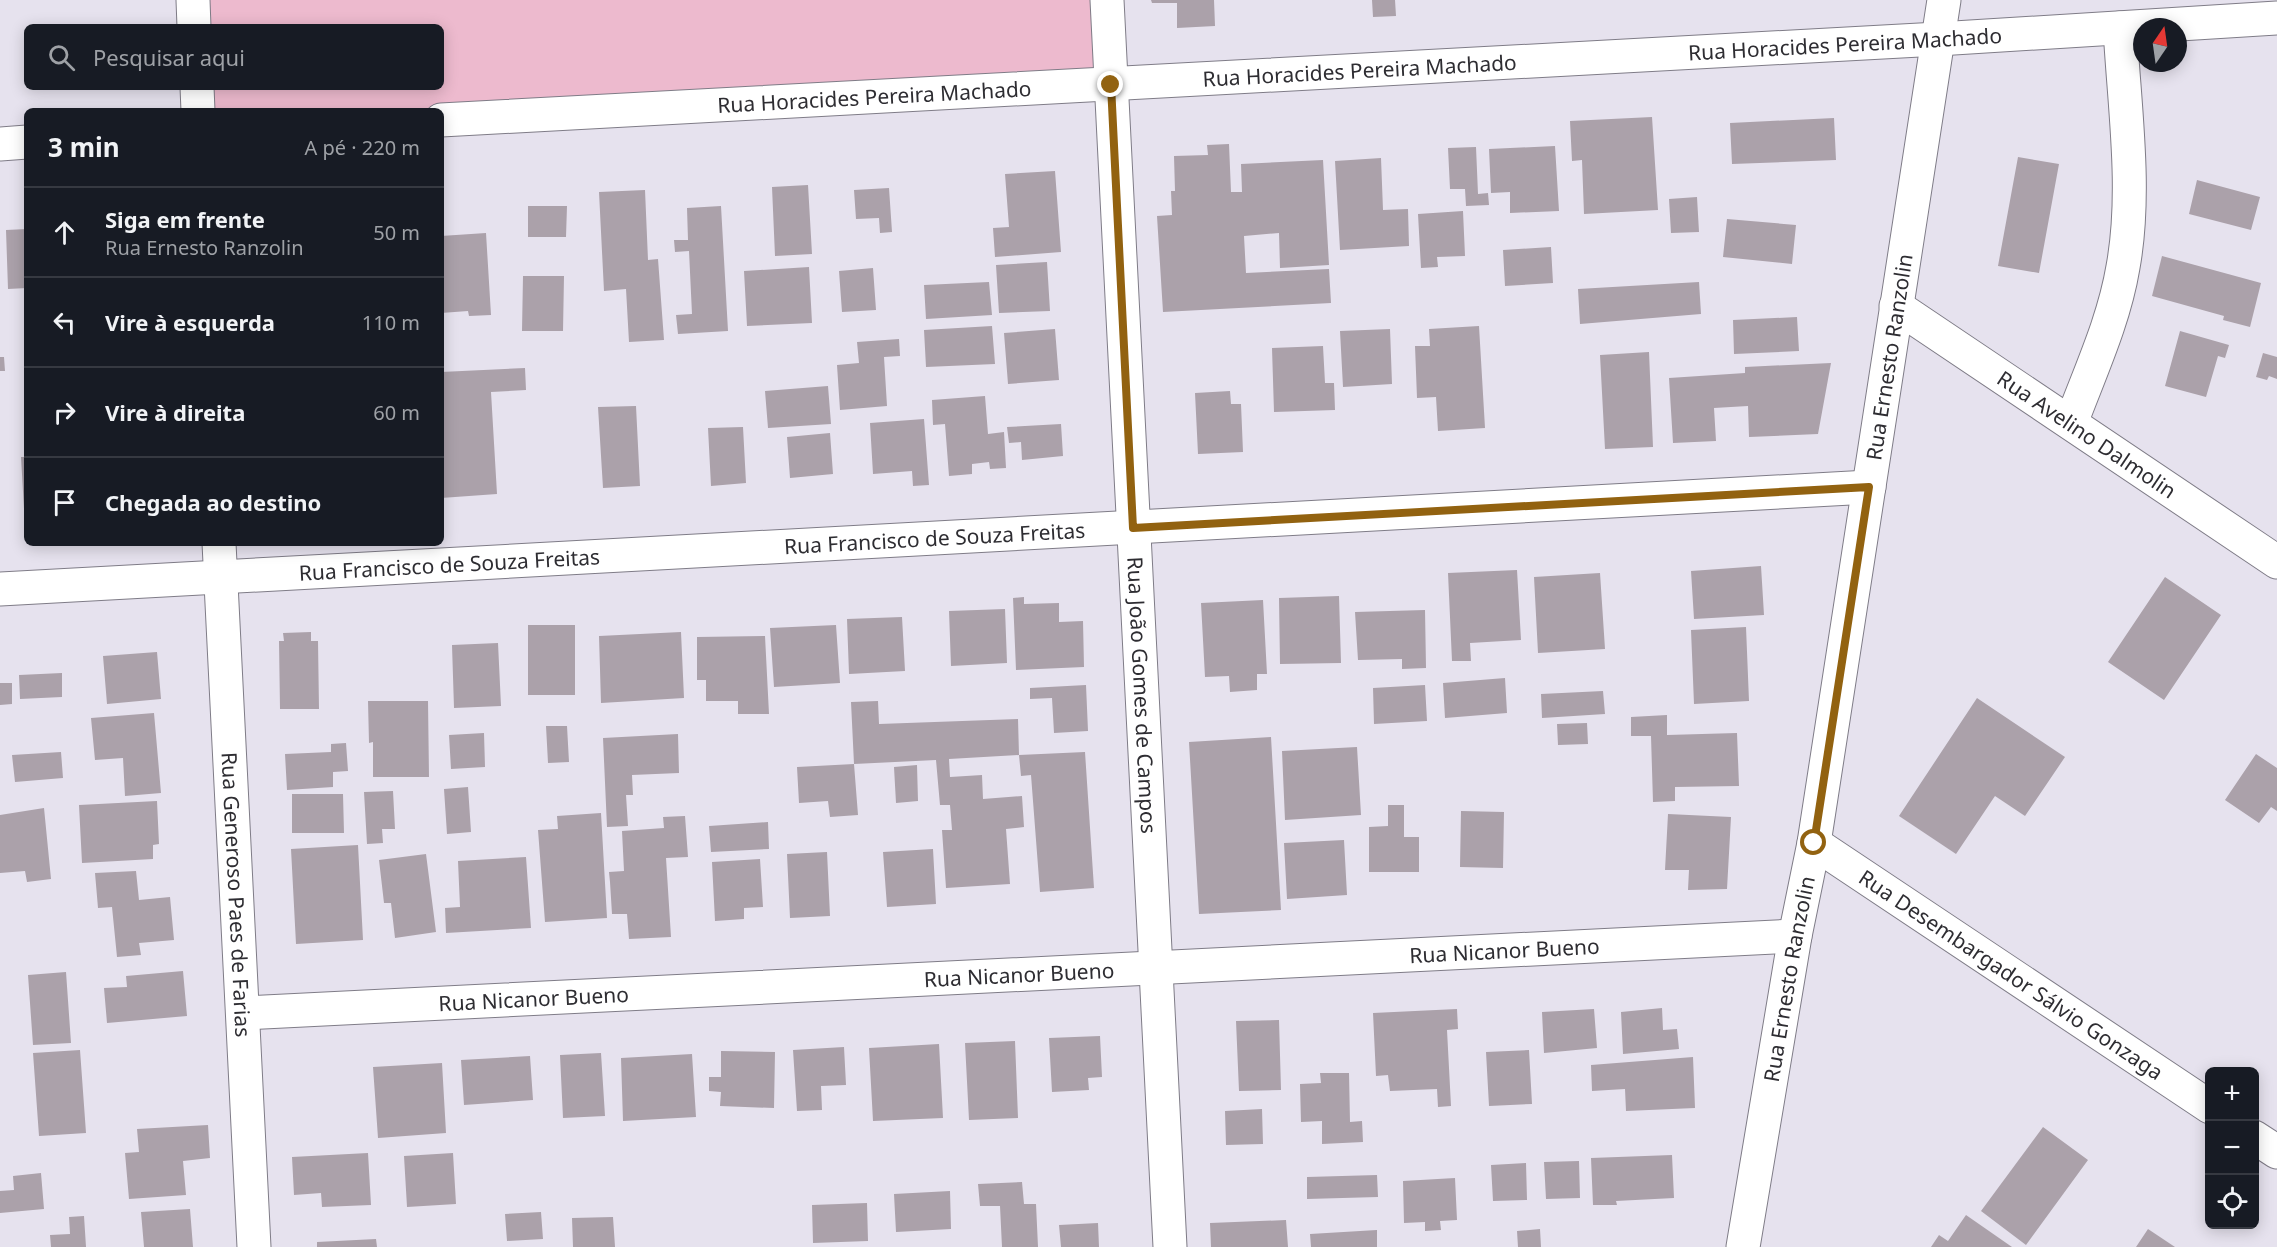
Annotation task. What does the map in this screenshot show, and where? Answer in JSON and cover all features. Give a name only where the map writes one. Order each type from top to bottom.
[{"type":"street","points":[[193,0],[194,24]]},
{"type":"street","name":"Rua João Gomes de Campos","points":[[1107,0],[1170,1247]]},
{"type":"street","name":"Rua Ernesto Ranzolin","points":[[1743,1247],[1795,936],[1814,843],[1944,0]]},
{"type":"street","name":"Rua Horacides Pereira Machado","points":[[444,120],[1111,85],[2277,18]]},
{"type":"street","points":[[2071,423],[2114,309],[2124,265],[2129,199],[2120,28]]},
{"type":"street","points":[[197,90],[198,108]]},
{"type":"street","points":[[0,144],[24,142]]},
{"type":"street","name":"Rua Avelino Dalmolin","points":[[1896,306],[2277,562]]},
{"type":"street","name":"Rua Francisco de Souza Freitas","points":[[0,589],[1869,487]]},
{"type":"street","name":"Rua Generoso Paes de Farias","points":[[219,546],[254,1247]]},
{"type":"street","name":"Rua Desembargador Sálvio Gonzaga","points":[[1814,843],[2205,1104]]},
{"type":"street","name":"Rua Nicanor Bueno","points":[[243,1013],[1795,936]]},
{"type":"street","points":[[2259,1140],[2277,1152]]},
{"type":"shaded area","points":[[193,0],[1107,0],[1111,85],[444,111],[444,108],[198,108],[197,90],[444,90],[444,24],[194,24]]},
{"type":"building","points":[[1151,0],[1214,0],[1215,26],[1177,28],[1177,3],[1152,3]]},
{"type":"building","points":[[1372,0],[1395,0],[1396,16],[1373,17]]},
{"type":"building","points":[[1652,117],[1658,210],[1584,214],[1582,160],[1572,161],[1570,121]]},
{"type":"building","points":[[1834,118],[1836,160],[1732,164],[1730,123]]},
{"type":"building","points":[[1229,144],[1231,192],[1242,192],[1241,164],[1323,160],[1329,265],[1280,268],[1279,233],[1244,236],[1246,273],[1329,269],[1331,303],[1163,312],[1157,216],[1172,215],[1171,191],[1175,191],[1174,156],[1208,155],[1207,145]]},
{"type":"building","points":[[1555,146],[1559,211],[1510,213],[1510,192],[1491,193],[1489,149]]},
{"type":"building","points":[[1476,147],[1478,194],[1488,193],[1489,205],[1466,206],[1465,189],[1450,189],[1448,148]]},
{"type":"building","points":[[2018,157],[2059,164],[2039,273],[1998,266]]},
{"type":"building","points":[[1381,158],[1383,210],[1408,209],[1409,246],[1340,250],[1335,161]]},
{"type":"building","points":[[1055,171],[1061,252],[995,257],[993,228],[1009,227],[1005,174]]},
{"type":"building","points":[[2197,180],[2260,197],[2251,230],[2189,214]]},
{"type":"building","points":[[808,185],[812,254],[775,256],[772,187]]},
{"type":"building","points":[[889,188],[892,232],[880,233],[879,218],[856,219],[854,190]]},
{"type":"building","points":[[645,190],[648,260],[658,259],[664,340],[629,342],[626,289],[604,291],[599,192]]},
{"type":"building","points":[[1697,197],[1699,232],[1671,233],[1669,199]]},
{"type":"building","points":[[528,206],[567,206],[566,237],[528,237]]},
{"type":"building","points":[[721,206],[728,331],[678,334],[676,315],[692,314],[689,251],[675,252],[674,240],[688,240],[687,208]]},
{"type":"building","points":[[1463,211],[1465,256],[1437,257],[1438,267],[1421,268],[1418,214]]},
{"type":"building","points":[[1727,219],[1796,225],[1792,264],[1723,257]]},
{"type":"building","points":[[24,229],[24,288],[8,289],[6,230]]},
{"type":"building","points":[[486,233],[491,315],[469,316],[468,311],[444,313],[444,236]]},
{"type":"building","points":[[1551,247],[1553,283],[1505,286],[1503,250]]},
{"type":"building","points":[[2162,256],[2261,283],[2250,327],[2223,320],[2224,316],[2152,296]]},
{"type":"building","points":[[1047,262],[1050,311],[999,313],[996,265]]},
{"type":"building","points":[[809,267],[812,323],[747,326],[744,271]]},
{"type":"building","points":[[873,268],[876,310],[842,312],[839,271]]},
{"type":"building","points":[[523,276],[564,276],[563,331],[522,331]]},
{"type":"building","points":[[989,282],[992,315],[926,319],[924,285]]},
{"type":"building","points":[[1699,282],[1701,314],[1580,324],[1578,289]]},
{"type":"building","points":[[1797,317],[1799,351],[1734,354],[1733,320]]},
{"type":"building","points":[[992,326],[995,364],[926,367],[924,330]]},
{"type":"building","points":[[1479,326],[1485,428],[1438,431],[1436,397],[1417,398],[1415,346],[1430,346],[1429,329]]},
{"type":"building","points":[[1055,329],[1059,380],[1008,384],[1004,333]]},
{"type":"building","points":[[1390,329],[1392,384],[1343,387],[1340,331]]},
{"type":"building","points":[[2180,331],[2229,345],[2225,358],[2218,356],[2206,397],[2165,386]]},
{"type":"building","points":[[899,339],[900,356],[884,357],[887,406],[840,410],[837,365],[859,363],[857,342]]},
{"type":"building","points":[[1323,346],[1325,383],[1334,383],[1335,410],[1274,412],[1272,348]]},
{"type":"building","points":[[1649,352],[1653,447],[1605,449],[1600,355]]},
{"type":"building","points":[[2263,353],[2277,357],[2277,379],[2269,376],[2267,380],[2256,377]]},
{"type":"building","points":[[0,357],[4,357],[5,371],[0,371]]},
{"type":"building","points":[[1831,363],[1818,434],[1749,437],[1748,406],[1714,408],[1716,441],[1673,443],[1669,378],[1745,373],[1745,367]]},
{"type":"building","points":[[525,368],[526,390],[491,392],[497,494],[444,498],[444,372]]},
{"type":"building","points":[[828,386],[831,424],[768,428],[765,391]]},
{"type":"building","points":[[1230,391],[1231,404],[1241,404],[1243,452],[1198,454],[1195,393]]},
{"type":"building","points":[[985,396],[988,434],[1004,432],[1006,468],[990,469],[989,462],[972,464],[972,474],[949,476],[945,424],[933,425],[932,400]]},
{"type":"building","points":[[636,406],[640,486],[603,488],[598,407]]},
{"type":"building","points":[[924,419],[929,485],[913,486],[912,471],[873,474],[870,423]]},
{"type":"building","points":[[1061,424],[1063,456],[1022,460],[1021,442],[1009,443],[1007,427]]},
{"type":"building","points":[[743,427],[746,483],[711,486],[708,428]]},
{"type":"building","points":[[830,433],[833,474],[790,478],[787,437]]},
{"type":"building","points":[[21,457],[24,457],[24,509]]},
{"type":"building","points":[[1761,566],[1764,615],[1694,619],[1691,571]]},
{"type":"building","points":[[1517,570],[1521,640],[1470,643],[1471,661],[1452,661],[1448,573]]},
{"type":"building","points":[[1600,573],[1605,649],[1538,653],[1534,577]]},
{"type":"building","points":[[2165,577],[2221,615],[2164,700],[2108,662]]},
{"type":"building","points":[[1339,596],[1341,663],[1280,664],[1279,598]]},
{"type":"building","points":[[1024,597],[1024,604],[1059,603],[1059,622],[1083,621],[1084,667],[1016,670],[1013,598]]},
{"type":"building","points":[[1263,600],[1267,674],[1257,674],[1257,690],[1230,692],[1229,676],[1205,677],[1201,603]]},
{"type":"building","points":[[1005,609],[1007,663],[951,666],[949,611]]},
{"type":"building","points":[[1425,610],[1426,668],[1402,669],[1402,659],[1358,660],[1355,612]]},
{"type":"building","points":[[902,617],[905,671],[849,674],[847,619]]},
{"type":"building","points":[[528,625],[575,625],[575,695],[528,695]]},
{"type":"building","points":[[836,625],[840,683],[774,687],[770,628]]},
{"type":"building","points":[[1746,627],[1749,701],[1694,704],[1691,630]]},
{"type":"building","points":[[311,632],[311,641],[318,641],[319,709],[280,709],[279,641],[284,641],[283,633]]},
{"type":"building","points":[[681,632],[684,698],[601,703],[599,636]]},
{"type":"building","points":[[765,636],[769,714],[738,714],[738,701],[706,701],[706,680],[697,680],[697,637]]},
{"type":"building","points":[[498,643],[501,706],[454,708],[452,645]]},
{"type":"building","points":[[157,652],[161,699],[107,704],[103,656]]},
{"type":"building","points":[[62,673],[62,697],[20,699],[19,675]]},
{"type":"building","points":[[1505,678],[1507,713],[1445,718],[1443,683]]},
{"type":"building","points":[[0,683],[12,683],[12,704],[0,705]]},
{"type":"building","points":[[1086,685],[1088,731],[1054,733],[1052,698],[1030,699],[1030,688]]},
{"type":"building","points":[[1425,685],[1427,721],[1374,724],[1373,688]]},
{"type":"building","points":[[1603,691],[1605,714],[1542,718],[1541,694]]},
{"type":"building","points":[[1977,698],[2065,757],[2025,816],[1995,796],[1956,854],[1899,816]]},
{"type":"building","points":[[368,701],[428,701],[429,777],[373,777],[373,742],[369,743]]},
{"type":"building","points":[[878,701],[879,724],[1018,719],[1019,755],[949,759],[950,777],[982,775],[983,799],[1022,796],[1024,827],[1006,829],[1010,884],[946,888],[942,830],[952,830],[950,805],[940,805],[936,760],[854,764],[851,702]]},
{"type":"building","points":[[154,713],[161,793],[125,796],[123,758],[95,760],[91,718]]},
{"type":"building","points":[[1667,715],[1667,735],[1737,733],[1739,786],[1675,787],[1675,801],[1653,802],[1651,736],[1631,736],[1631,717]]},
{"type":"building","points":[[1587,723],[1588,744],[1558,745],[1557,724]]},
{"type":"building","points":[[546,726],[567,726],[569,762],[548,763]]},
{"type":"building","points":[[484,733],[485,767],[451,769],[449,735]]},
{"type":"building","points":[[678,734],[679,773],[632,775],[633,795],[626,795],[628,826],[607,827],[603,738]]},
{"type":"building","points":[[1271,737],[1281,910],[1199,914],[1189,742]]},
{"type":"building","points":[[346,743],[348,771],[333,772],[333,787],[287,790],[285,754],[331,752],[331,744]]},
{"type":"building","points":[[1357,747],[1361,815],[1285,820],[1282,751]]},
{"type":"building","points":[[61,752],[63,778],[15,782],[12,755]]},
{"type":"building","points":[[1085,752],[1094,888],[1040,892],[1031,775],[1021,776],[1019,755]]},
{"type":"building","points":[[2256,754],[2277,768],[2277,811],[2271,807],[2259,823],[2225,800]]},
{"type":"building","points":[[854,764],[858,815],[830,817],[828,801],[799,803],[797,767]]},
{"type":"building","points":[[917,765],[918,801],[896,803],[894,767]]},
{"type":"building","points":[[468,787],[471,832],[447,834],[444,789]]},
{"type":"building","points":[[393,791],[395,829],[382,829],[383,843],[367,844],[364,792]]},
{"type":"building","points":[[292,794],[343,794],[344,833],[292,833]]},
{"type":"building","points":[[157,801],[159,844],[153,845],[153,859],[82,863],[79,805]]},
{"type":"building","points":[[1388,805],[1404,805],[1404,837],[1419,837],[1419,872],[1369,872],[1369,827],[1388,826]]},
{"type":"building","points":[[44,808],[51,879],[27,882],[25,871],[0,873],[0,815]]},
{"type":"building","points":[[1461,811],[1504,812],[1503,868],[1460,867]]},
{"type":"building","points":[[601,813],[607,918],[545,922],[538,830],[558,829],[557,816]]},
{"type":"building","points":[[1668,814],[1731,817],[1727,889],[1688,890],[1689,870],[1665,870]]},
{"type":"building","points":[[685,816],[688,857],[666,858],[671,937],[629,939],[627,914],[612,914],[609,872],[624,871],[622,831],[664,828],[663,817]]},
{"type":"building","points":[[768,822],[769,849],[711,852],[709,826]]},
{"type":"building","points":[[1344,840],[1347,895],[1287,899],[1284,843]]},
{"type":"building","points":[[358,845],[363,940],[296,944],[291,849]]},
{"type":"building","points":[[933,849],[936,904],[887,907],[883,852]]},
{"type":"building","points":[[827,852],[830,916],[790,918],[787,854]]},
{"type":"building","points":[[426,854],[436,932],[395,938],[391,903],[384,903],[379,860]]},
{"type":"building","points":[[526,857],[531,928],[446,933],[445,908],[460,907],[458,861]]},
{"type":"building","points":[[760,859],[763,907],[744,908],[744,919],[715,921],[712,862]]},
{"type":"building","points":[[136,871],[139,900],[170,897],[174,940],[139,943],[141,955],[117,957],[112,907],[98,908],[95,873]]},
{"type":"building","points":[[183,971],[187,1016],[107,1023],[104,988],[127,987],[126,976]]},
{"type":"building","points":[[66,972],[71,1043],[33,1045],[28,975]]},
{"type":"building","points":[[1662,1008],[1663,1030],[1677,1029],[1679,1049],[1623,1054],[1621,1012]]},
{"type":"building","points":[[1457,1009],[1458,1029],[1447,1030],[1451,1106],[1438,1107],[1437,1089],[1390,1091],[1388,1075],[1376,1076],[1373,1013]]},
{"type":"building","points":[[1594,1009],[1597,1048],[1544,1053],[1542,1012]]},
{"type":"building","points":[[1279,1020],[1281,1090],[1239,1091],[1236,1021]]},
{"type":"building","points":[[1100,1036],[1102,1077],[1088,1078],[1089,1090],[1052,1092],[1049,1038]]},
{"type":"building","points":[[1015,1041],[1018,1118],[969,1120],[965,1043]]},
{"type":"building","points":[[939,1044],[943,1118],[873,1121],[869,1048]]},
{"type":"building","points":[[844,1047],[846,1085],[821,1086],[822,1110],[797,1111],[793,1050]]},
{"type":"building","points":[[80,1050],[86,1133],[39,1136],[33,1053]]},
{"type":"building","points":[[1529,1050],[1532,1104],[1489,1106],[1486,1052]]},
{"type":"building","points":[[721,1051],[775,1052],[774,1108],[720,1106],[721,1092],[709,1091],[709,1077],[721,1077]]},
{"type":"building","points":[[601,1053],[605,1116],[563,1118],[560,1055]]},
{"type":"building","points":[[692,1054],[696,1117],[623,1121],[621,1058]]},
{"type":"building","points":[[530,1056],[533,1100],[464,1105],[461,1060]]},
{"type":"building","points":[[1693,1057],[1695,1108],[1626,1111],[1625,1089],[1592,1091],[1591,1065]]},
{"type":"building","points":[[442,1063],[446,1133],[378,1138],[373,1067]]},
{"type":"building","points":[[1320,1073],[1349,1073],[1350,1122],[1362,1121],[1363,1142],[1322,1144],[1322,1121],[1301,1122],[1300,1084],[1321,1083]]},
{"type":"building","points":[[1262,1109],[1263,1144],[1226,1145],[1225,1111]]},
{"type":"building","points":[[208,1125],[210,1158],[183,1161],[186,1195],[129,1199],[125,1153],[139,1152],[137,1129]]},
{"type":"building","points":[[2043,1127],[2088,1160],[2026,1245],[1981,1211]]},
{"type":"building","points":[[368,1153],[371,1205],[322,1207],[321,1193],[294,1195],[292,1157]]},
{"type":"building","points":[[453,1153],[456,1204],[407,1207],[404,1156]]},
{"type":"building","points":[[1672,1155],[1674,1198],[1616,1201],[1617,1205],[1593,1205],[1591,1158]]},
{"type":"building","points":[[1579,1161],[1580,1198],[1546,1199],[1544,1162]]},
{"type":"building","points":[[1526,1163],[1527,1200],[1493,1201],[1491,1165]]},
{"type":"building","points":[[41,1173],[44,1209],[0,1213],[0,1191],[14,1190],[13,1176]]},
{"type":"building","points":[[1377,1175],[1378,1197],[1307,1199],[1307,1177]]},
{"type":"building","points":[[1455,1178],[1457,1220],[1440,1221],[1441,1230],[1425,1231],[1425,1222],[1404,1223],[1403,1181]]},
{"type":"building","points":[[1022,1182],[1024,1204],[1036,1204],[1038,1247],[1002,1247],[1000,1206],[980,1206],[978,1184]]},
{"type":"building","points":[[950,1191],[951,1229],[896,1232],[894,1194]]},
{"type":"building","points":[[867,1203],[868,1241],[813,1243],[812,1205]]},
{"type":"building","points":[[190,1209],[193,1247],[144,1247],[141,1212]]},
{"type":"building","points":[[541,1212],[543,1239],[507,1241],[505,1214]]},
{"type":"building","points":[[1966,1215],[2012,1247],[1931,1247],[1939,1235],[1948,1241]]},
{"type":"building","points":[[84,1216],[86,1247],[51,1247],[50,1235],[70,1234],[69,1217]]},
{"type":"building","points":[[613,1217],[615,1247],[573,1247],[572,1218]]},
{"type":"building","points":[[1286,1220],[1288,1247],[1211,1247],[1210,1223]]},
{"type":"building","points":[[1098,1223],[1099,1247],[1061,1247],[1059,1225]]},
{"type":"building","points":[[1540,1229],[1541,1247],[1518,1247],[1517,1231]]},
{"type":"building","points":[[2148,1229],[2175,1247],[2136,1247]]},
{"type":"building","points":[[1377,1230],[1377,1247],[1311,1247],[1310,1234]]},
{"type":"building","points":[[376,1239],[377,1247],[317,1247],[317,1242]]},
{"type":"route","points":[[1111,85],[1133,528],[1869,487],[1814,843]]}]
